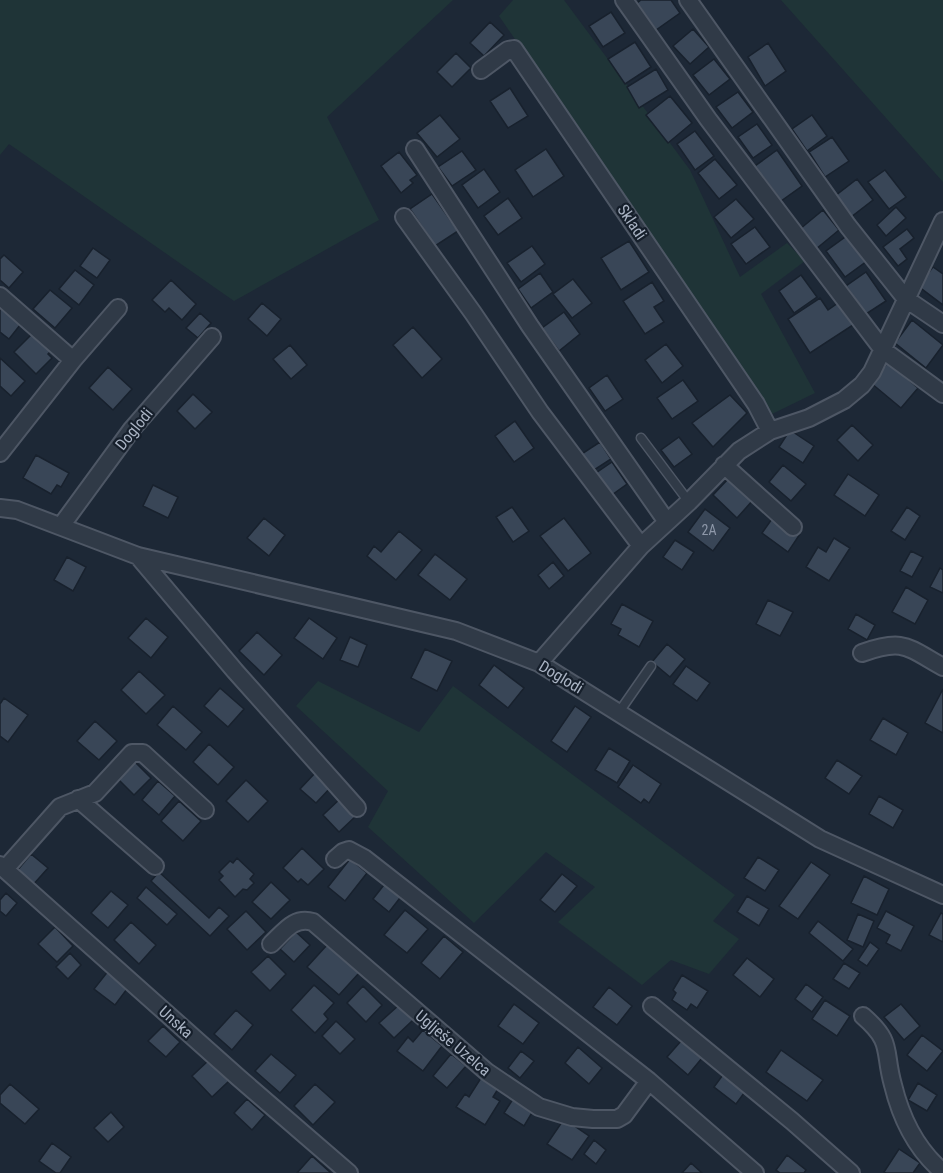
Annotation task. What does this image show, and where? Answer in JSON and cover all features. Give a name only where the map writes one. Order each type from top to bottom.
[{"type":"street","points":[[624,0],[708,119],[883,350],[943,394]]},
{"type":"street","points":[[688,0],[848,226],[906,299],[943,324]]},
{"type":"street","name":"Skladi","points":[[481,70],[508,50],[514,49],[756,404],[770,431]]},
{"type":"street","points":[[415,149],[530,326],[668,522]]},
{"type":"street","points":[[404,217],[540,412],[641,546]]},
{"type":"street","points":[[539,663],[641,546],[689,502],[724,465],[752,441],[770,431],[809,418],[844,400],[862,385],[872,372],[883,350],[943,221]]},
{"type":"street","points":[[0,296],[73,360]]},
{"type":"street","points":[[0,453],[73,360],[118,308]]},
{"type":"street","name":"Doglodi","points":[[61,526],[132,429],[212,337]]},
{"type":"street","points":[[724,465],[793,527]]},
{"type":"street","name":"Doglodi","points":[[0,508],[17,510],[138,556],[456,631],[539,663],[820,839],[943,895]]},
{"type":"street","name":"Doglodi","points":[[138,556],[234,671],[357,808]]},
{"type":"street","points":[[862,653],[884,645],[895,644],[906,646],[943,667]]},
{"type":"street","name":"Unska","points":[[205,810],[144,753],[132,753],[94,792],[60,807],[2,867],[349,1173]]},
{"type":"street","points":[[78,799],[155,866]]},
{"type":"street","points":[[335,859],[349,850],[364,858],[649,1081],[755,1173]]},
{"type":"street","name":"Uglješe Uzelca","points":[[271,944],[295,921],[304,919],[313,922],[487,1072],[539,1107],[572,1117],[617,1119],[624,1115],[649,1081]]},
{"type":"street","points":[[652,1006],[784,1114],[850,1173]]},
{"type":"street","points":[[863,1016],[878,1029],[885,1042],[892,1084],[904,1118],[929,1160],[943,1172]]},
{"type":"lane","points":[[641,438],[689,502]]},
{"type":"lane","points":[[619,712],[651,666]]},
{"type":"green space","points":[[0,0],[453,0],[327,117],[379,220],[234,301],[9,144],[0,155]]},
{"type":"green space","points":[[513,0],[564,0],[690,170],[740,277],[787,243],[805,261],[761,294],[815,393],[772,414],[499,16]]},
{"type":"green space","points":[[781,0],[943,0],[943,182]]},
{"type":"green space","points":[[318,681],[419,732],[453,686],[735,895],[713,921],[739,939],[709,974],[671,960],[642,985],[558,922],[595,887],[546,852],[474,923],[368,827],[388,791],[296,706]]},
{"type":"building","points":[[641,0],[671,0],[680,13],[656,30],[637,3]]},
{"type":"building","points":[[611,12],[625,33],[603,47],[589,26]]},
{"type":"building","points":[[490,22],[504,35],[484,56],[470,43]]},
{"type":"building","points":[[693,29],[709,47],[690,64],[673,46]]},
{"type":"building","points":[[635,42],[651,67],[625,84],[608,59]]},
{"type":"building","points":[[768,43],[786,71],[765,86],[748,57]]},
{"type":"building","points":[[456,53],[471,68],[452,87],[437,72]]},
{"type":"building","points":[[714,59],[730,79],[709,95],[693,75]]},
{"type":"building","points":[[656,69],[668,90],[639,108],[627,87]]},
{"type":"building","points":[[510,88],[528,116],[508,128],[490,101]]},
{"type":"building","points":[[738,92],[753,112],[732,128],[716,107]]},
{"type":"building","points":[[670,96],[692,123],[668,143],[646,115]]},
{"type":"building","points":[[440,115],[460,139],[437,157],[417,133]]},
{"type":"building","points":[[812,115],[827,136],[807,151],[792,129]]},
{"type":"building","points":[[757,124],[772,145],[753,158],[738,137]]},
{"type":"building","points":[[695,131],[714,156],[695,170],[677,144]]},
{"type":"building","points":[[832,137],[849,161],[825,177],[809,152]]},
{"type":"building","points":[[546,149],[564,176],[533,197],[515,170]]},
{"type":"building","points":[[777,150],[802,186],[781,201],[755,166]]},
{"type":"building","points":[[462,151],[476,170],[452,186],[438,167]]},
{"type":"building","points":[[399,152],[417,175],[410,180],[413,183],[401,193],[381,166]]},
{"type":"building","points":[[715,159],[737,185],[719,199],[698,173]]},
{"type":"building","points":[[484,169],[500,192],[478,208],[462,185]]},
{"type":"building","points":[[885,170],[906,197],[889,209],[868,182]]},
{"type":"building","points":[[857,179],[873,200],[851,217],[835,196]]},
{"type":"building","points":[[432,194],[458,231],[435,246],[410,209]]},
{"type":"building","points":[[508,198],[522,218],[498,235],[484,216]]},
{"type":"building","points":[[736,199],[754,219],[731,238],[714,217]]},
{"type":"building","points":[[896,207],[906,218],[886,236],[877,225]]},
{"type":"building","points":[[823,210],[839,230],[816,249],[800,229]]},
{"type":"building","points":[[755,227],[770,247],[746,264],[731,244]]},
{"type":"building","points":[[907,229],[914,238],[900,249],[907,259],[898,266],[883,247]]},
{"type":"building","points":[[848,235],[867,261],[845,277],[826,251]]},
{"type":"building","points":[[629,241],[649,272],[621,290],[601,258]]},
{"type":"building","points":[[532,246],[545,264],[521,282],[507,263]]},
{"type":"building","points":[[93,248],[110,260],[97,278],[80,266]]},
{"type":"building","points":[[4,255],[23,272],[9,288],[0,280],[0,259]]},
{"type":"building","points":[[933,267],[943,274],[943,305],[918,286]]},
{"type":"building","points":[[75,270],[94,285],[79,305],[59,289]]},
{"type":"building","points":[[866,272],[886,301],[866,314],[846,286]]},
{"type":"building","points":[[540,273],[553,292],[531,308],[518,289]]},
{"type":"building","points":[[801,275],[817,297],[794,313],[779,291]]},
{"type":"building","points":[[573,279],[592,303],[572,318],[553,294]]},
{"type":"building","points":[[171,280],[196,304],[182,320],[169,308],[165,312],[152,300]]},
{"type":"building","points":[[652,282],[664,301],[654,307],[664,322],[645,334],[623,301]]},
{"type":"building","points":[[50,290],[72,308],[55,328],[33,309]]},
{"type":"building","points":[[820,298],[828,310],[838,303],[853,325],[810,353],[788,319]]},
{"type":"building","points":[[4,303],[24,320],[9,339],[0,332],[0,308]]},
{"type":"building","points":[[262,303],[281,319],[267,336],[248,319]]},
{"type":"building","points":[[564,312],[580,334],[559,351],[542,328]]},
{"type":"building","points":[[200,313],[211,323],[198,338],[186,328]]},
{"type":"building","points":[[912,320],[943,345],[926,368],[895,343]]},
{"type":"building","points":[[413,327],[442,359],[422,378],[393,345]]},
{"type":"building","points":[[36,330],[54,348],[48,354],[52,358],[36,374],[14,352]]},
{"type":"building","points":[[666,344],[683,366],[662,383],[645,360]]},
{"type":"building","points":[[290,345],[307,365],[291,379],[273,359]]},
{"type":"building","points":[[0,358],[25,381],[11,396],[0,386]]},
{"type":"building","points":[[888,362],[918,388],[901,408],[871,383]]},
{"type":"building","points":[[108,367],[132,389],[113,410],[89,388]]},
{"type":"building","points":[[607,375],[623,399],[605,411],[589,388]]},
{"type":"building","points":[[683,380],[698,401],[672,419],[657,398]]},
{"type":"building","points":[[193,394],[212,412],[195,429],[177,411]]},
{"type":"building","points":[[730,395],[747,413],[713,447],[692,423]]},
{"type":"building","points":[[515,421],[534,448],[514,462],[495,436]]},
{"type":"building","points":[[852,425],[873,445],[858,461],[837,440]]},
{"type":"building","points":[[790,430],[814,446],[803,463],[779,447]]},
{"type":"building","points":[[679,437],[692,454],[674,467],[661,450]]},
{"type":"building","points":[[600,442],[611,459],[591,472],[580,455]]},
{"type":"building","points":[[36,455],[69,473],[61,487],[57,485],[51,494],[23,478]]},
{"type":"building","points":[[612,462],[627,484],[609,497],[593,475]]},
{"type":"building","points":[[783,465],[806,484],[791,501],[769,482]]},
{"type":"building","points":[[848,474],[879,495],[865,516],[834,495]]},
{"type":"building","points":[[729,478],[753,500],[737,518],[713,495]]},
{"type":"building","points":[[153,485],[178,497],[168,518],[143,506]]},
{"type":"building","points":[[512,507],[529,531],[513,542],[496,517]]},
{"type":"building","points":[[907,507],[920,516],[905,540],[891,531]]},
{"type":"building","points":[[705,509],[730,528],[713,551],[688,532]]},
{"type":"building","points":[[774,516],[800,534],[788,552],[762,533]]},
{"type":"building","points":[[264,518],[285,535],[269,556],[247,538]]},
{"type":"building","points":[[564,518],[591,553],[568,571],[540,536]]},
{"type":"building","points":[[399,531],[422,550],[396,580],[367,556],[374,546],[381,552]]},
{"type":"building","points":[[834,538],[850,548],[829,581],[806,567],[818,547],[826,552]]},
{"type":"building","points":[[675,540],[694,552],[682,570],[663,557]]},
{"type":"building","points":[[911,551],[923,557],[912,577],[900,571]]},
{"type":"building","points":[[435,554],[467,579],[450,600],[418,575]]},
{"type":"building","points":[[67,557],[86,567],[73,591],[54,580]]},
{"type":"building","points":[[553,562],[564,576],[549,589],[538,575]]},
{"type":"building","points":[[940,568],[943,570],[943,593],[930,587]]},
{"type":"building","points":[[906,587],[928,600],[915,624],[892,612]]},
{"type":"building","points":[[768,600],[793,612],[780,636],[756,624]]},
{"type":"building","points":[[622,604],[653,621],[639,647],[618,635],[621,629],[611,624]]},
{"type":"building","points":[[856,614],[875,625],[867,640],[848,629]]},
{"type":"building","points":[[146,618],[168,637],[151,658],[128,638]]},
{"type":"building","points":[[309,618],[337,638],[323,659],[294,638]]},
{"type":"building","points":[[257,632],[282,655],[264,675],[239,651]]},
{"type":"building","points":[[350,637],[367,645],[358,667],[340,660]]},
{"type":"building","points":[[667,644],[685,659],[670,677],[652,662]]},
{"type":"building","points":[[425,649],[452,661],[437,691],[411,678]]},
{"type":"building","points":[[494,665],[524,688],[508,708],[479,685]]},
{"type":"building","points":[[686,666],[710,683],[697,701],[673,684]]},
{"type":"building","points":[[139,671],[165,695],[146,714],[121,690]]},
{"type":"building","points":[[220,688],[244,709],[228,727],[204,706]]},
{"type":"building","points":[[943,689],[943,733],[925,723]]},
{"type":"building","points":[[4,698],[28,715],[8,742],[0,736],[0,704]]},
{"type":"building","points":[[173,706],[202,732],[186,750],[157,725]]},
{"type":"building","points":[[575,706],[591,717],[567,752],[551,741]]},
{"type":"building","points":[[883,718],[908,733],[896,755],[870,740]]},
{"type":"building","points":[[95,721],[117,741],[99,760],[77,741]]},
{"type":"building","points":[[209,744],[234,767],[218,785],[193,762]]},
{"type":"building","points":[[609,748],[630,761],[617,783],[595,770]]},
{"type":"building","points":[[133,760],[151,778],[134,795],[116,777]]},
{"type":"building","points":[[837,760],[862,776],[849,794],[825,778]]},
{"type":"building","points":[[633,765],[661,784],[649,803],[644,799],[641,803],[618,787]]},
{"type":"building","points":[[316,772],[332,786],[316,803],[300,789]]},
{"type":"building","points":[[246,780],[268,801],[248,822],[226,801]]},
{"type":"building","points":[[158,781],[175,796],[159,815],[142,800]]},
{"type":"building","points":[[879,796],[903,810],[893,828],[869,814]]},
{"type":"building","points":[[342,797],[358,814],[339,832],[323,815]]},
{"type":"building","points":[[179,801],[201,821],[183,841],[161,821]]},
{"type":"building","points":[[302,848],[324,869],[308,885],[301,879],[298,882],[283,868]]},
{"type":"building","points":[[31,854],[48,868],[32,886],[16,872]]},
{"type":"building","points":[[758,857],[779,870],[765,891],[744,878]]},
{"type":"building","points":[[237,858],[254,874],[250,879],[254,883],[235,897],[219,880],[223,876],[219,872],[230,861],[233,863]]},
{"type":"building","points":[[350,859],[367,873],[345,901],[328,887]]},
{"type":"building","points":[[811,862],[830,875],[798,919],[779,906]]},
{"type":"building","points":[[159,872],[209,918],[219,907],[229,916],[210,936],[151,881]]},
{"type":"building","points":[[562,874],[577,886],[555,912],[540,900]]},
{"type":"building","points":[[864,876],[889,889],[877,915],[851,903]]},
{"type":"building","points":[[387,881],[403,894],[389,912],[373,899]]},
{"type":"building","points":[[271,882],[290,900],[271,919],[252,902]]},
{"type":"building","points":[[146,887],[177,914],[167,925],[137,898]]},
{"type":"building","points":[[111,891],[128,905],[108,928],[91,913]]},
{"type":"building","points":[[6,893],[17,903],[6,916],[0,911],[0,900]]},
{"type":"building","points":[[747,896],[769,909],[759,926],[737,912]]},
{"type":"building","points":[[405,910],[428,929],[407,953],[384,935]]},
{"type":"building","points":[[246,911],[266,932],[247,950],[227,929]]},
{"type":"building","points":[[886,911],[914,926],[901,951],[886,943],[890,935],[877,928]]},
{"type":"building","points":[[941,913],[943,914],[943,942],[929,935]]},
{"type":"building","points":[[858,914],[874,921],[863,947],[847,940]]},
{"type":"building","points":[[818,921],[853,949],[843,961],[809,933]]},
{"type":"building","points":[[131,922],[156,945],[139,964],[114,940]]},
{"type":"building","points":[[55,927],[73,946],[57,962],[38,944]]},
{"type":"building","points":[[296,932],[310,945],[294,962],[280,949]]},
{"type":"building","points":[[444,936],[463,952],[440,979],[421,963]]},
{"type":"building","points":[[870,942],[879,949],[867,966],[858,960]]},
{"type":"building","points":[[327,945],[359,973],[339,995],[307,967]]},
{"type":"building","points":[[70,953],[81,965],[68,979],[56,967]]},
{"type":"building","points":[[268,956],[286,974],[270,991],[251,972]]},
{"type":"building","points":[[747,958],[774,979],[760,997],[733,975]]},
{"type":"building","points":[[844,963],[860,973],[849,989],[833,979]]},
{"type":"building","points":[[109,970],[130,985],[115,1005],[94,989]]},
{"type":"building","points":[[682,975],[708,991],[697,1008],[691,1004],[687,1010],[672,1000],[676,993],[673,990]]},
{"type":"building","points":[[806,984],[823,997],[812,1012],[795,999]]},
{"type":"building","points":[[314,985],[334,1003],[324,1014],[328,1019],[315,1033],[291,1010]]},
{"type":"building","points":[[363,986],[382,1005],[366,1022],[347,1003]]},
{"type":"building","points":[[609,987],[632,1006],[617,1025],[593,1007]]},
{"type":"building","points":[[825,1000],[850,1016],[837,1036],[812,1019]]},
{"type":"building","points":[[514,1004],[539,1023],[523,1044],[498,1026]]},
{"type":"building","points":[[901,1004],[920,1026],[904,1040],[884,1017]]},
{"type":"building","points":[[399,1005],[413,1020],[394,1038],[379,1023]]},
{"type":"building","points":[[236,1010],[253,1025],[232,1050],[214,1034]]},
{"type":"building","points":[[336,1021],[355,1039],[340,1054],[322,1036]]},
{"type":"building","points":[[163,1026],[180,1042],[166,1057],[148,1041]]},
{"type":"building","points":[[423,1030],[442,1046],[423,1071],[397,1051],[408,1037],[413,1042]]},
{"type":"building","points":[[922,1035],[943,1051],[927,1071],[907,1055]]},
{"type":"building","points":[[681,1041],[702,1058],[688,1075],[667,1057]]},
{"type":"building","points":[[578,1047],[602,1068],[589,1084],[565,1063]]},
{"type":"building","points":[[781,1050],[823,1080],[807,1101],[766,1072]]},
{"type":"building","points":[[521,1051],[534,1061],[520,1078],[508,1068]]},
{"type":"building","points":[[271,1054],[296,1075],[280,1093],[255,1071]]},
{"type":"building","points":[[451,1054],[466,1066],[447,1088],[433,1076]]},
{"type":"building","points":[[209,1060],[229,1081],[212,1097],[192,1076]]},
{"type":"building","points":[[725,1072],[747,1089],[736,1104],[714,1087]]},
{"type":"building","points":[[481,1078],[498,1089],[493,1097],[500,1101],[485,1125],[456,1107],[465,1094],[469,1097]]},
{"type":"building","points":[[918,1083],[937,1095],[927,1111],[908,1100]]},
{"type":"building","points":[[10,1084],[39,1109],[25,1124],[0,1103],[0,1095]]},
{"type":"building","points":[[315,1084],[335,1102],[313,1125],[294,1106]]},
{"type":"building","points":[[247,1099],[265,1115],[252,1130],[234,1113]]},
{"type":"building","points":[[513,1099],[533,1111],[524,1126],[504,1113]]},
{"type":"building","points":[[111,1112],[124,1127],[108,1142],[94,1128]]},
{"type":"building","points":[[564,1119],[589,1136],[572,1160],[547,1144]]},
{"type":"building","points":[[594,1140],[606,1150],[596,1164],[584,1154]]},
{"type":"building","points":[[52,1143],[71,1157],[60,1173],[56,1173],[39,1161]]},
{"type":"building","points":[[899,1149],[920,1163],[913,1173],[884,1172]]},
{"type":"building","points":[[787,1155],[806,1170],[804,1173],[780,1173],[776,1170]]},
{"type":"building","points":[[312,1156],[331,1173],[297,1173]]},
{"type":"building","points":[[691,1163],[702,1173],[682,1173]]}]
